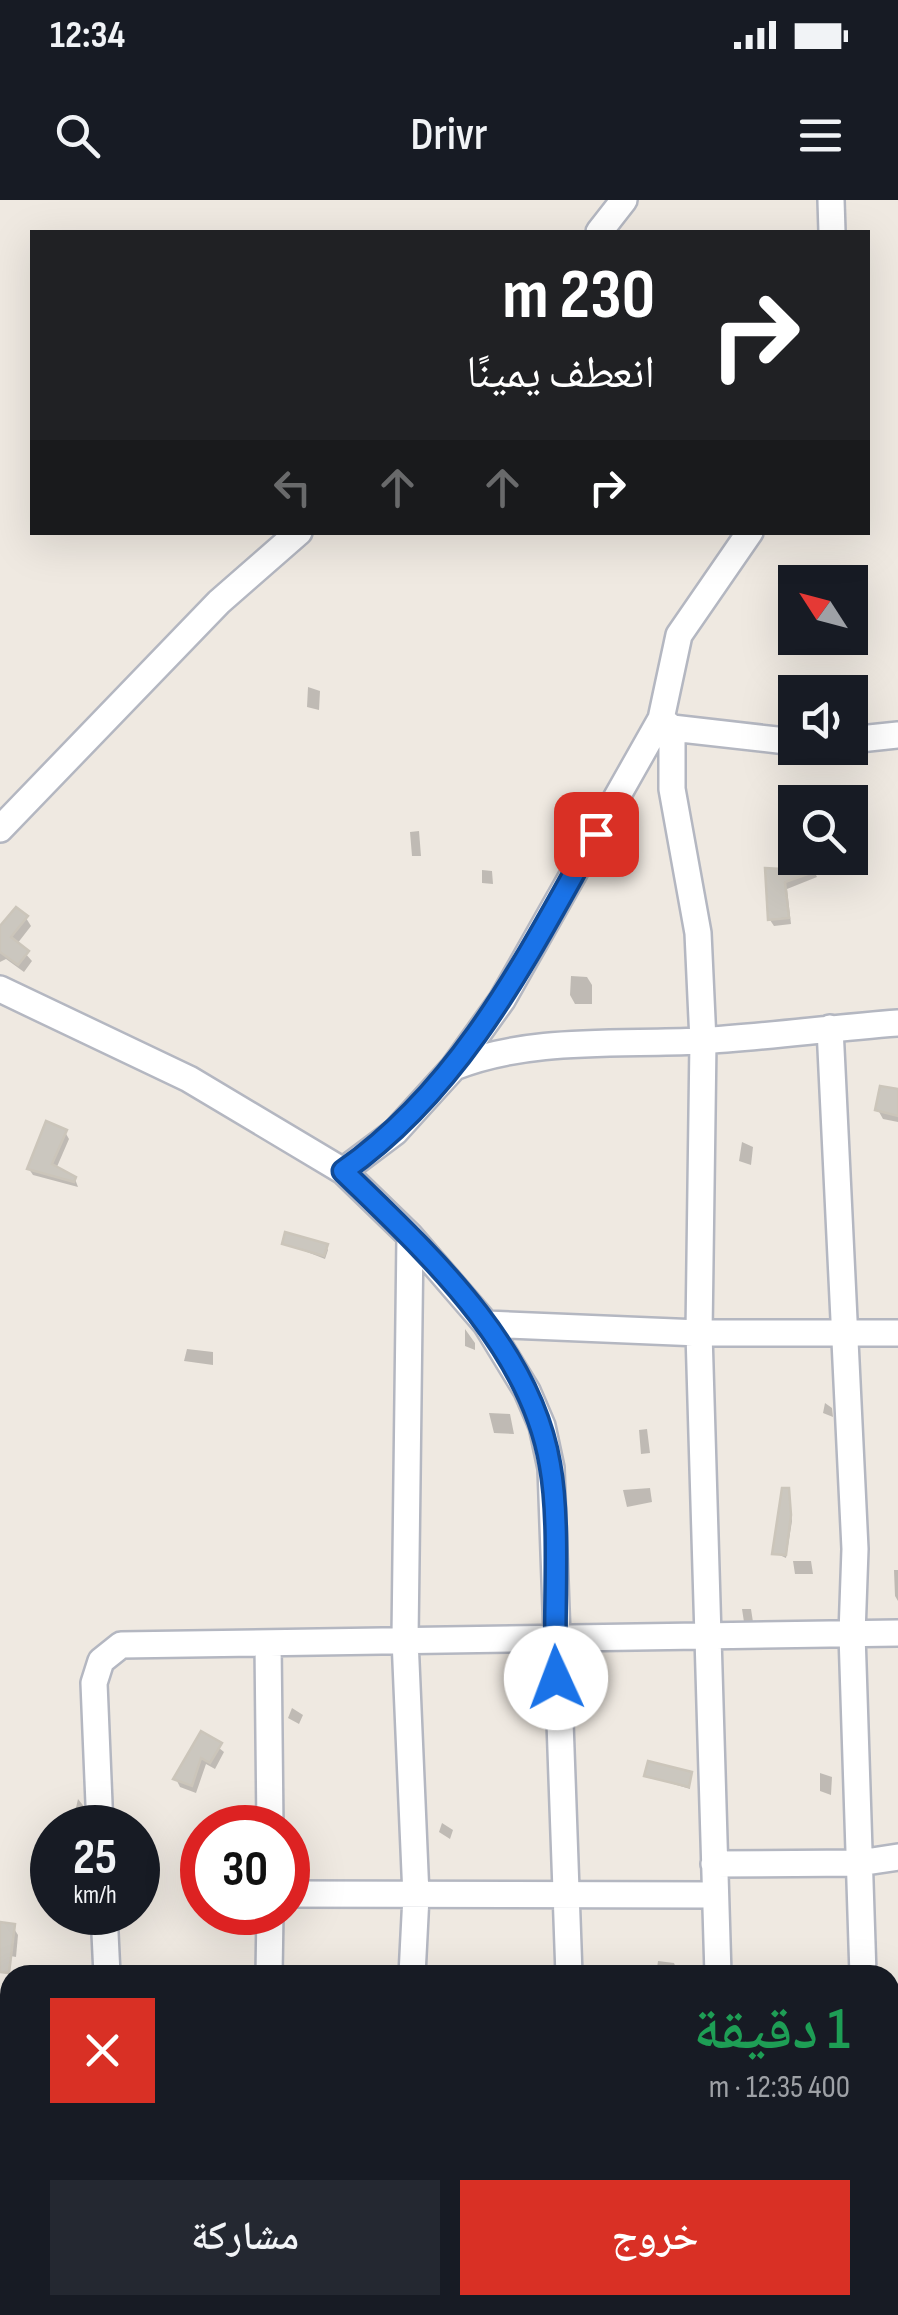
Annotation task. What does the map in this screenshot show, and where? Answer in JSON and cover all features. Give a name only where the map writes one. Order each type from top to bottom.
[{"type":"street","points":[[601,230],[624,200]]},
{"type":"street","points":[[831,200],[832,230]]},
{"type":"street","points":[[0,828],[219,602],[295,535]]},
{"type":"street","points":[[718,1965],[699,1334],[702,1040],[698,933],[672,789],[667,723],[679,635],[748,535]]},
{"type":"street","points":[[667,723],[778,739]]},
{"type":"street","points":[[343,1171],[394,1132],[454,1067],[502,1000],[667,723]]},
{"type":"street","points":[[868,738],[898,735]]},
{"type":"street","points":[[0,990],[189,1079],[343,1171],[410,1236],[486,1324],[526,1391],[542,1426],[551,1468],[554,1642],[570,1965]]},
{"type":"street","points":[[454,1067],[481,1056],[541,1047],[702,1040],[898,1023]]},
{"type":"street","points":[[830,1028],[855,1549],[852,1634],[863,1965]]},
{"type":"street","points":[[410,1236],[406,1638],[416,1896],[413,1965]]},
{"type":"street","points":[[486,1324],[699,1334],[898,1333]]},
{"type":"street","points":[[99,1805],[94,1684],[101,1661],[121,1645],[406,1638],[554,1642],[898,1633]]},
{"type":"street","points":[[268,1643],[270,1805]]},
{"type":"street","points":[[714,1864],[898,1858]]},
{"type":"street","points":[[310,1894],[715,1895]]},
{"type":"street","points":[[105,1935],[106,1965]]},
{"type":"street","points":[[270,1935],[270,1965]]},
{"type":"building","points":[[765,868],[778,869],[778,875],[805,875],[785,882],[789,918],[768,920]]},
{"type":"building","points":[[16,907],[28,916],[11,937],[29,951],[18,965],[0,952],[0,926]]},
{"type":"building","points":[[880,1086],[898,1089],[898,1116],[875,1110]]},
{"type":"building","points":[[46,1121],[67,1130],[52,1164],[76,1177],[74,1182],[27,1169]]},
{"type":"building","points":[[285,1232],[328,1244],[324,1256],[282,1244]]},
{"type":"building","points":[[782,1488],[789,1488],[791,1515],[786,1555],[772,1554]]},
{"type":"building","points":[[201,1731],[222,1743],[210,1763],[201,1758],[192,1786],[173,1779]]},
{"type":"building","points":[[648,1761],[692,1772],[689,1787],[644,1776]]},
{"type":"building","points":[[0,1922],[15,1924],[10,1965],[0,1965]]},
{"type":"route","points":[[556,1678],[551,1468],[542,1426],[486,1324],[410,1236],[343,1171],[394,1132],[454,1067],[502,1000],[596,834]]}]
